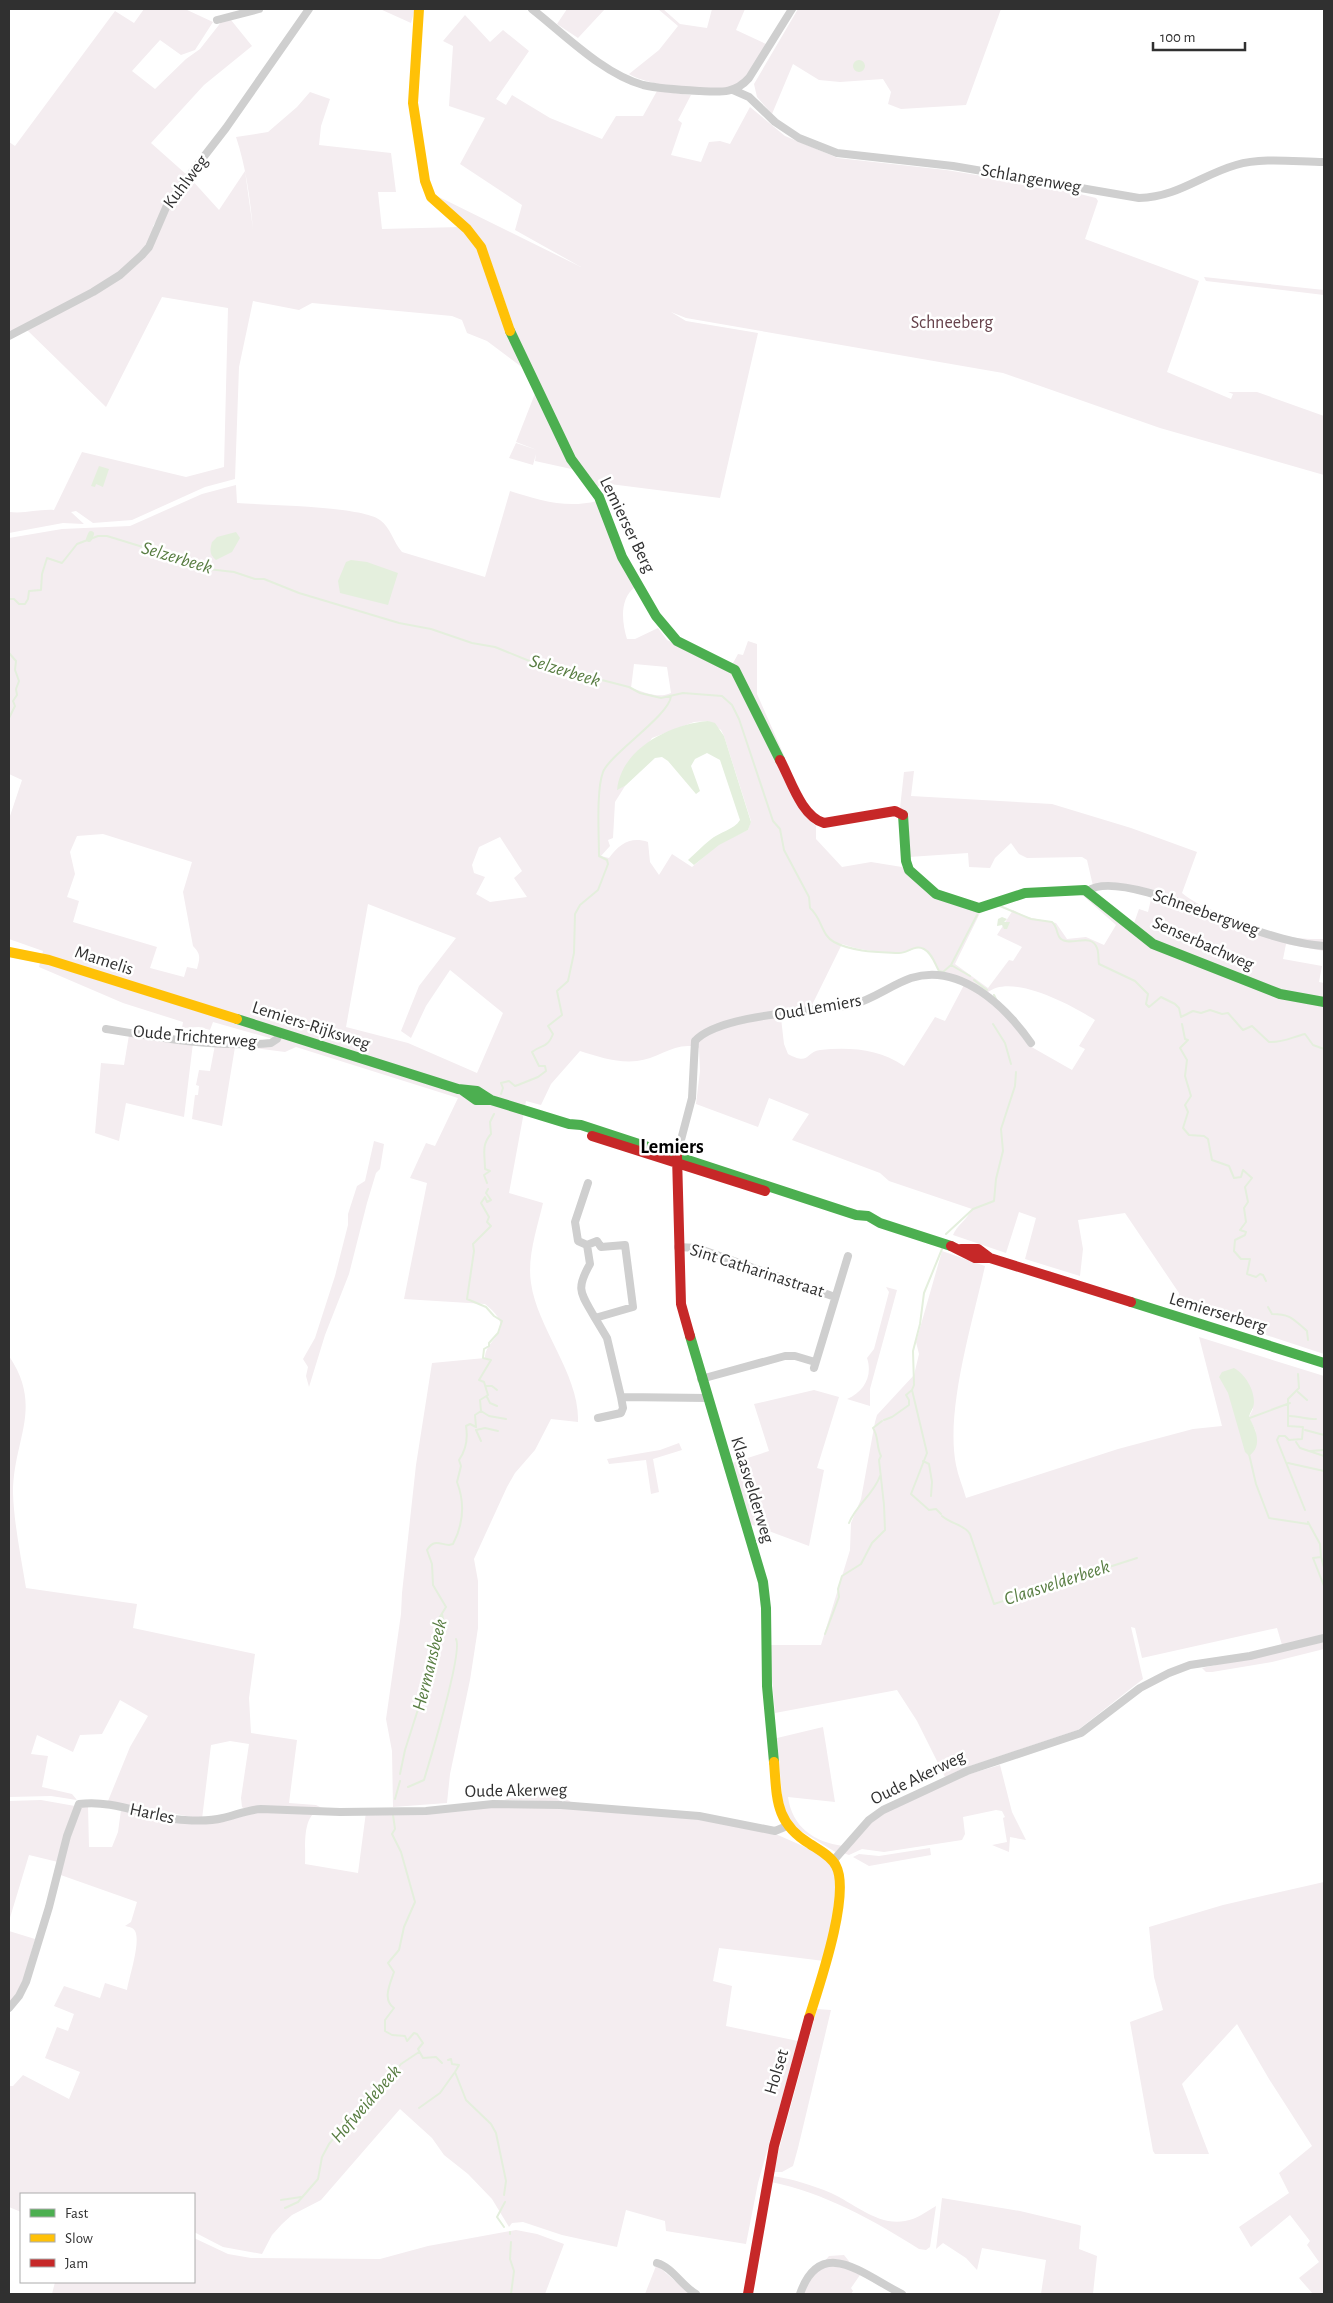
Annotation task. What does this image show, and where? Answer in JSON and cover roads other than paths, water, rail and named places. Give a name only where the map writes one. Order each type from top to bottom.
[{"type":"street","points":[[217,20],[259,9]]},
{"type":"street","name":"Kuhlweg","points":[[9,336],[93,292],[120,275],[142,255],[149,247],[168,203],[226,128],[309,9]]},
{"type":"street","name":"Lemierser Berg","points":[[420,9],[416,33],[413,103],[420,156],[428,190],[436,202],[467,229],[481,247],[516,343],[571,458],[599,498],[622,557],[656,616],[677,641],[735,670],[804,807],[811,817],[824,823],[880,813],[899,812],[905,817],[906,861],[909,870],[936,894],[965,904],[981,907],[1025,893],[1071,889],[1088,891]]},
{"type":"street","points":[[532,9],[606,67],[628,79],[656,88],[734,90],[749,97]]},
{"type":"street","points":[[734,90],[745,83],[792,9]]},
{"type":"street","points":[[745,83],[749,97]]},
{"type":"street","name":"Schlangenweg","points":[[749,97],[775,122],[800,138],[837,153],[953,166],[1139,198],[1156,198],[1172,194],[1238,164],[1324,162]]},
{"type":"street","name":"Schneebergweg","points":[[1088,891],[1096,887],[1119,888],[1157,894],[1285,939],[1324,946]]},
{"type":"street","name":"Senserbachweg","points":[[1088,891],[1154,944],[1280,994],[1299,1000],[1324,1002]]},
{"type":"street","name":"Mamelis","points":[[9,946],[149,992]]},
{"type":"street","name":"Mamelis","points":[[9,952],[49,960]]},
{"type":"street","name":"Oud Lemiers","points":[[678,1159],[692,1098],[695,1041],[706,1033],[732,1022],[852,1005],[867,1000],[908,979],[930,975],[966,983],[980,990],[1010,1016],[1032,1043]]},
{"type":"street","name":"Lemiers-Rijksweg","points":[[149,992],[462,1090],[476,1100],[491,1100],[569,1124],[581,1125],[678,1159],[796,1194],[798,1197],[856,1215],[866,1222],[880,1223],[961,1249],[978,1249],[990,1258],[1102,1293]]},
{"type":"street","name":"Oude Trichterweg","points":[[106,1028],[145,1035],[230,1044],[271,1042],[276,1040],[279,1033]]},
{"type":"street","name":"Klaasvelderweg","points":[[678,1159],[678,1247],[681,1304],[701,1379],[763,1582],[766,1608],[767,1686],[777,1797],[780,1811],[787,1826]]},
{"type":"street","points":[[588,1183],[575,1222],[578,1241],[587,1245],[597,1241],[601,1247],[625,1245],[633,1308],[595,1318]]},
{"type":"street","points":[[587,1245],[590,1264],[580,1281],[583,1296],[607,1338],[624,1408],[621,1413],[598,1418]]},
{"type":"street","name":"Sint Catharinastraat","points":[[678,1247],[697,1248],[835,1297]]},
{"type":"street","points":[[701,1379],[785,1356],[795,1356],[814,1365],[848,1256]]},
{"type":"street","name":"Lemierserberg","points":[[1102,1293],[1324,1363]]},
{"type":"street","points":[[621,1397],[707,1398]]},
{"type":"street","name":"Oude Akerweg","points":[[833,1861],[869,1820],[882,1810],[967,1770],[1081,1733],[1140,1688],[1169,1673],[1190,1665],[1250,1656],[1324,1638]]},
{"type":"street","name":"Harles","points":[[9,2008],[19,1996],[26,1982],[52,1895],[67,1836],[79,1804],[97,1802],[171,1819],[197,1821],[218,1819],[248,1810],[261,1809],[340,1812],[442,1809]]},
{"type":"street","name":"Oude Akerweg","points":[[442,1809],[493,1804],[567,1806],[699,1816],[774,1831],[787,1826]]},
{"type":"street","points":[[787,1826],[798,1838],[825,1853],[833,1861]]},
{"type":"street","name":"Holset","points":[[748,2294],[761,2212],[780,2123],[818,1994],[838,1905],[841,1886],[833,1861]]},
{"type":"street","points":[[800,2294],[812,2271],[822,2264],[831,2262],[845,2264],[902,2294]]},
{"type":"street","points":[[657,2263],[663,2265],[681,2283],[696,2294]]},
{"type":"waterway","name":"Selzerbeek","points":[[89,539],[91,534]]},
{"type":"waterway","name":"Selzerbeek","points":[[9,599],[14,599],[19,604],[25,604],[29,591],[41,590],[42,574],[47,558],[62,563],[77,544],[98,536],[107,536],[169,555],[190,558],[208,569],[234,572],[255,579],[264,579],[299,593],[399,623],[431,629],[472,643],[495,647],[532,662],[629,687],[640,693],[661,698],[683,693],[722,696],[732,705],[739,719],[773,821],[780,829],[784,850],[809,897],[810,908],[830,939],[849,948],[874,952],[901,953],[914,948],[924,949],[929,953],[939,971],[943,972],[951,965],[977,915]]},
{"type":"waterway","points":[[9,653],[16,661],[15,670],[19,681],[16,689],[17,695],[13,701],[15,706],[9,718]]},
{"type":"waterway","name":"Hermansbeek","points":[[501,1094],[503,1088],[501,1083],[509,1081],[515,1086],[538,1077],[546,1071],[545,1066],[539,1066],[532,1052],[549,1042],[553,1034],[548,1026],[562,1015],[557,991],[568,981],[574,953],[575,914],[580,905],[598,890],[608,864],[607,860],[599,856],[599,790],[603,772],[616,755],[661,713],[671,696]]},
{"type":"waterway","name":"Selzerbeek","points":[[1000,906],[1031,919],[1052,922],[1059,937],[1065,941],[1086,940],[1094,943],[1098,950],[1099,964],[1135,981],[1148,994],[1146,1004],[1149,1007],[1161,997],[1175,1004],[1179,1008],[1181,1017],[1193,1011],[1201,1013],[1210,1010],[1222,1014],[1228,1013],[1243,1030],[1252,1026],[1269,1042],[1283,1041],[1305,1034],[1313,1045],[1324,1049]]},
{"type":"waterway","name":"Claasvelderbeek","points":[[951,965],[970,976]]},
{"type":"waterway","name":"Claasvelderbeek","points":[[974,980],[987,990]]},
{"type":"waterway","name":"Claasvelderbeek","points":[[994,995],[998,1003]]},
{"type":"waterway","name":"Claasvelderbeek","points":[[993,1024],[1005,1043],[1011,1064]]},
{"type":"waterway","points":[[1182,1024],[1185,1039],[1188,1040],[1180,1048],[1187,1060],[1185,1076],[1191,1096],[1185,1105],[1188,1112],[1183,1128],[1189,1135],[1204,1136],[1208,1139],[1212,1160],[1229,1166],[1234,1178],[1241,1177],[1243,1170],[1252,1178],[1245,1187],[1248,1202],[1244,1208],[1246,1222],[1240,1230],[1246,1232],[1245,1235],[1235,1240],[1234,1251],[1241,1259],[1250,1259],[1247,1274],[1256,1277],[1260,1274],[1263,1275],[1266,1281]]},
{"type":"waterway","name":"Claasvelderbeek","points":[[946,1234],[973,1209],[994,1201],[996,1179],[1003,1151],[1001,1129],[1015,1086],[1016,1072]]},
{"type":"waterway","name":"Hermansbeek","points":[[487,1183],[484,1175],[490,1171],[485,1169],[484,1150],[491,1134],[490,1122],[494,1114]]},
{"type":"waterway","name":"Hermansbeek","points":[[400,1774],[405,1750],[428,1678],[427,1662],[432,1660],[438,1620],[446,1607],[433,1585],[432,1564],[427,1550],[434,1543],[453,1544],[457,1536],[462,1513],[460,1490],[457,1482],[461,1466],[459,1460],[466,1444],[466,1426],[470,1424],[476,1427],[475,1415],[481,1411],[480,1400],[488,1395],[484,1382],[479,1380],[491,1360],[483,1358],[484,1349],[489,1346],[489,1343],[498,1333],[502,1321],[494,1316],[486,1307],[467,1299],[474,1251],[473,1244],[491,1226],[487,1222],[489,1217],[481,1203],[485,1197],[487,1202],[491,1200],[486,1193],[488,1189]]},
{"type":"waterway","name":"Claasvelderbeek","points":[[941,1514],[936,1509],[929,1510],[911,1494],[927,1453],[912,1390],[914,1385],[913,1351],[920,1324],[924,1293],[942,1249]]},
{"type":"waterway","points":[[1268,1307],[1272,1314],[1288,1316],[1295,1320],[1307,1331],[1308,1340]]},
{"type":"waterway","points":[[1298,1374],[1299,1388],[1288,1399],[1288,1426],[1303,1427],[1302,1439],[1289,1440],[1285,1436],[1279,1436],[1277,1440],[1305,1510]]},
{"type":"waterway","points":[[486,1386],[492,1386],[497,1390]]},
{"type":"waterway","points":[[884,1420],[892,1417],[909,1405],[906,1395],[912,1390]]},
{"type":"waterway","points":[[1298,1392],[1307,1400]]},
{"type":"waterway","points":[[487,1397],[490,1403],[497,1406]]},
{"type":"waterway","points":[[1247,1419],[1290,1403]]},
{"type":"waterway","points":[[481,1411],[489,1416],[506,1419]]},
{"type":"waterway","points":[[1290,1416],[1316,1419]]},
{"type":"waterway","points":[[825,1634],[839,1597],[838,1589],[842,1576],[861,1564],[872,1543],[885,1530],[879,1460],[881,1456],[873,1428],[882,1421]]},
{"type":"waterway","points":[[476,1430],[485,1428],[498,1431]]},
{"type":"waterway","points":[[476,1430],[481,1441]]},
{"type":"waterway","points":[[1305,1430],[1324,1435]]},
{"type":"waterway","points":[[1296,1442],[1300,1448],[1324,1456]]},
{"type":"waterway","points":[[1310,1451],[1324,1450]]},
{"type":"waterway","points":[[1249,1454],[1256,1484],[1269,1518],[1308,1524]]},
{"type":"waterway","points":[[923,1461],[929,1464],[932,1482],[931,1496]]},
{"type":"waterway","points":[[1288,1463],[1324,1471]]},
{"type":"waterway","points":[[849,1523],[874,1488],[880,1476]]},
{"type":"waterway","name":"Claasvelderbeek","points":[[942,1516],[965,1529],[970,1534],[994,1604],[1137,1558]]},
{"type":"waterway","points":[[1308,1522],[1320,1544],[1321,1557],[1313,1558],[1324,1586]]},
{"type":"waterway","points":[[1321,1557],[1324,1568]]},
{"type":"waterway","points":[[442,1614],[445,1628]]},
{"type":"waterway","points":[[408,1787],[424,1780],[451,1684],[457,1648],[456,1639]]},
{"type":"waterway","name":"Hermansbeek","points":[[395,1799],[400,1781]]},
{"type":"waterway","name":"Hermansbeek","points":[[393,1815],[395,1829],[392,1834],[401,1852],[415,1902],[404,1927],[399,1950],[388,1963],[394,1972],[389,1987],[388,2001],[394,2008],[385,2020],[385,2031],[392,2035],[405,2036],[407,2041],[414,2033],[417,2034],[423,2043],[418,2049],[423,2058],[436,2057],[442,2063]]},
{"type":"waterway","name":"Hofweidebeek","points":[[285,2208],[298,2202],[318,2179],[322,2157],[329,2144],[362,2104],[373,2092],[384,2086],[401,2064],[419,2052]]},
{"type":"waterway","name":"Hermansbeek","points":[[448,2060],[451,2059],[452,2064],[459,2065],[455,2072],[466,2100],[491,2124],[496,2133],[506,2181],[504,2195]]},
{"type":"waterway","points":[[419,2108],[440,2093],[455,2072]]},
{"type":"waterway","points":[[281,2200],[301,2197]]},
{"type":"waterway","name":"Hermansbeek","points":[[504,2227],[497,2217],[505,2202]]},
{"type":"waterway","name":"Hermansbeek","points":[[511,2242],[510,2259],[514,2271],[511,2294]]},
{"type":"district","name":"Lemiers","points":[[672,1147]]},
{"type":"park label","name":"Schneeberg","points":[[952,323]]}]
